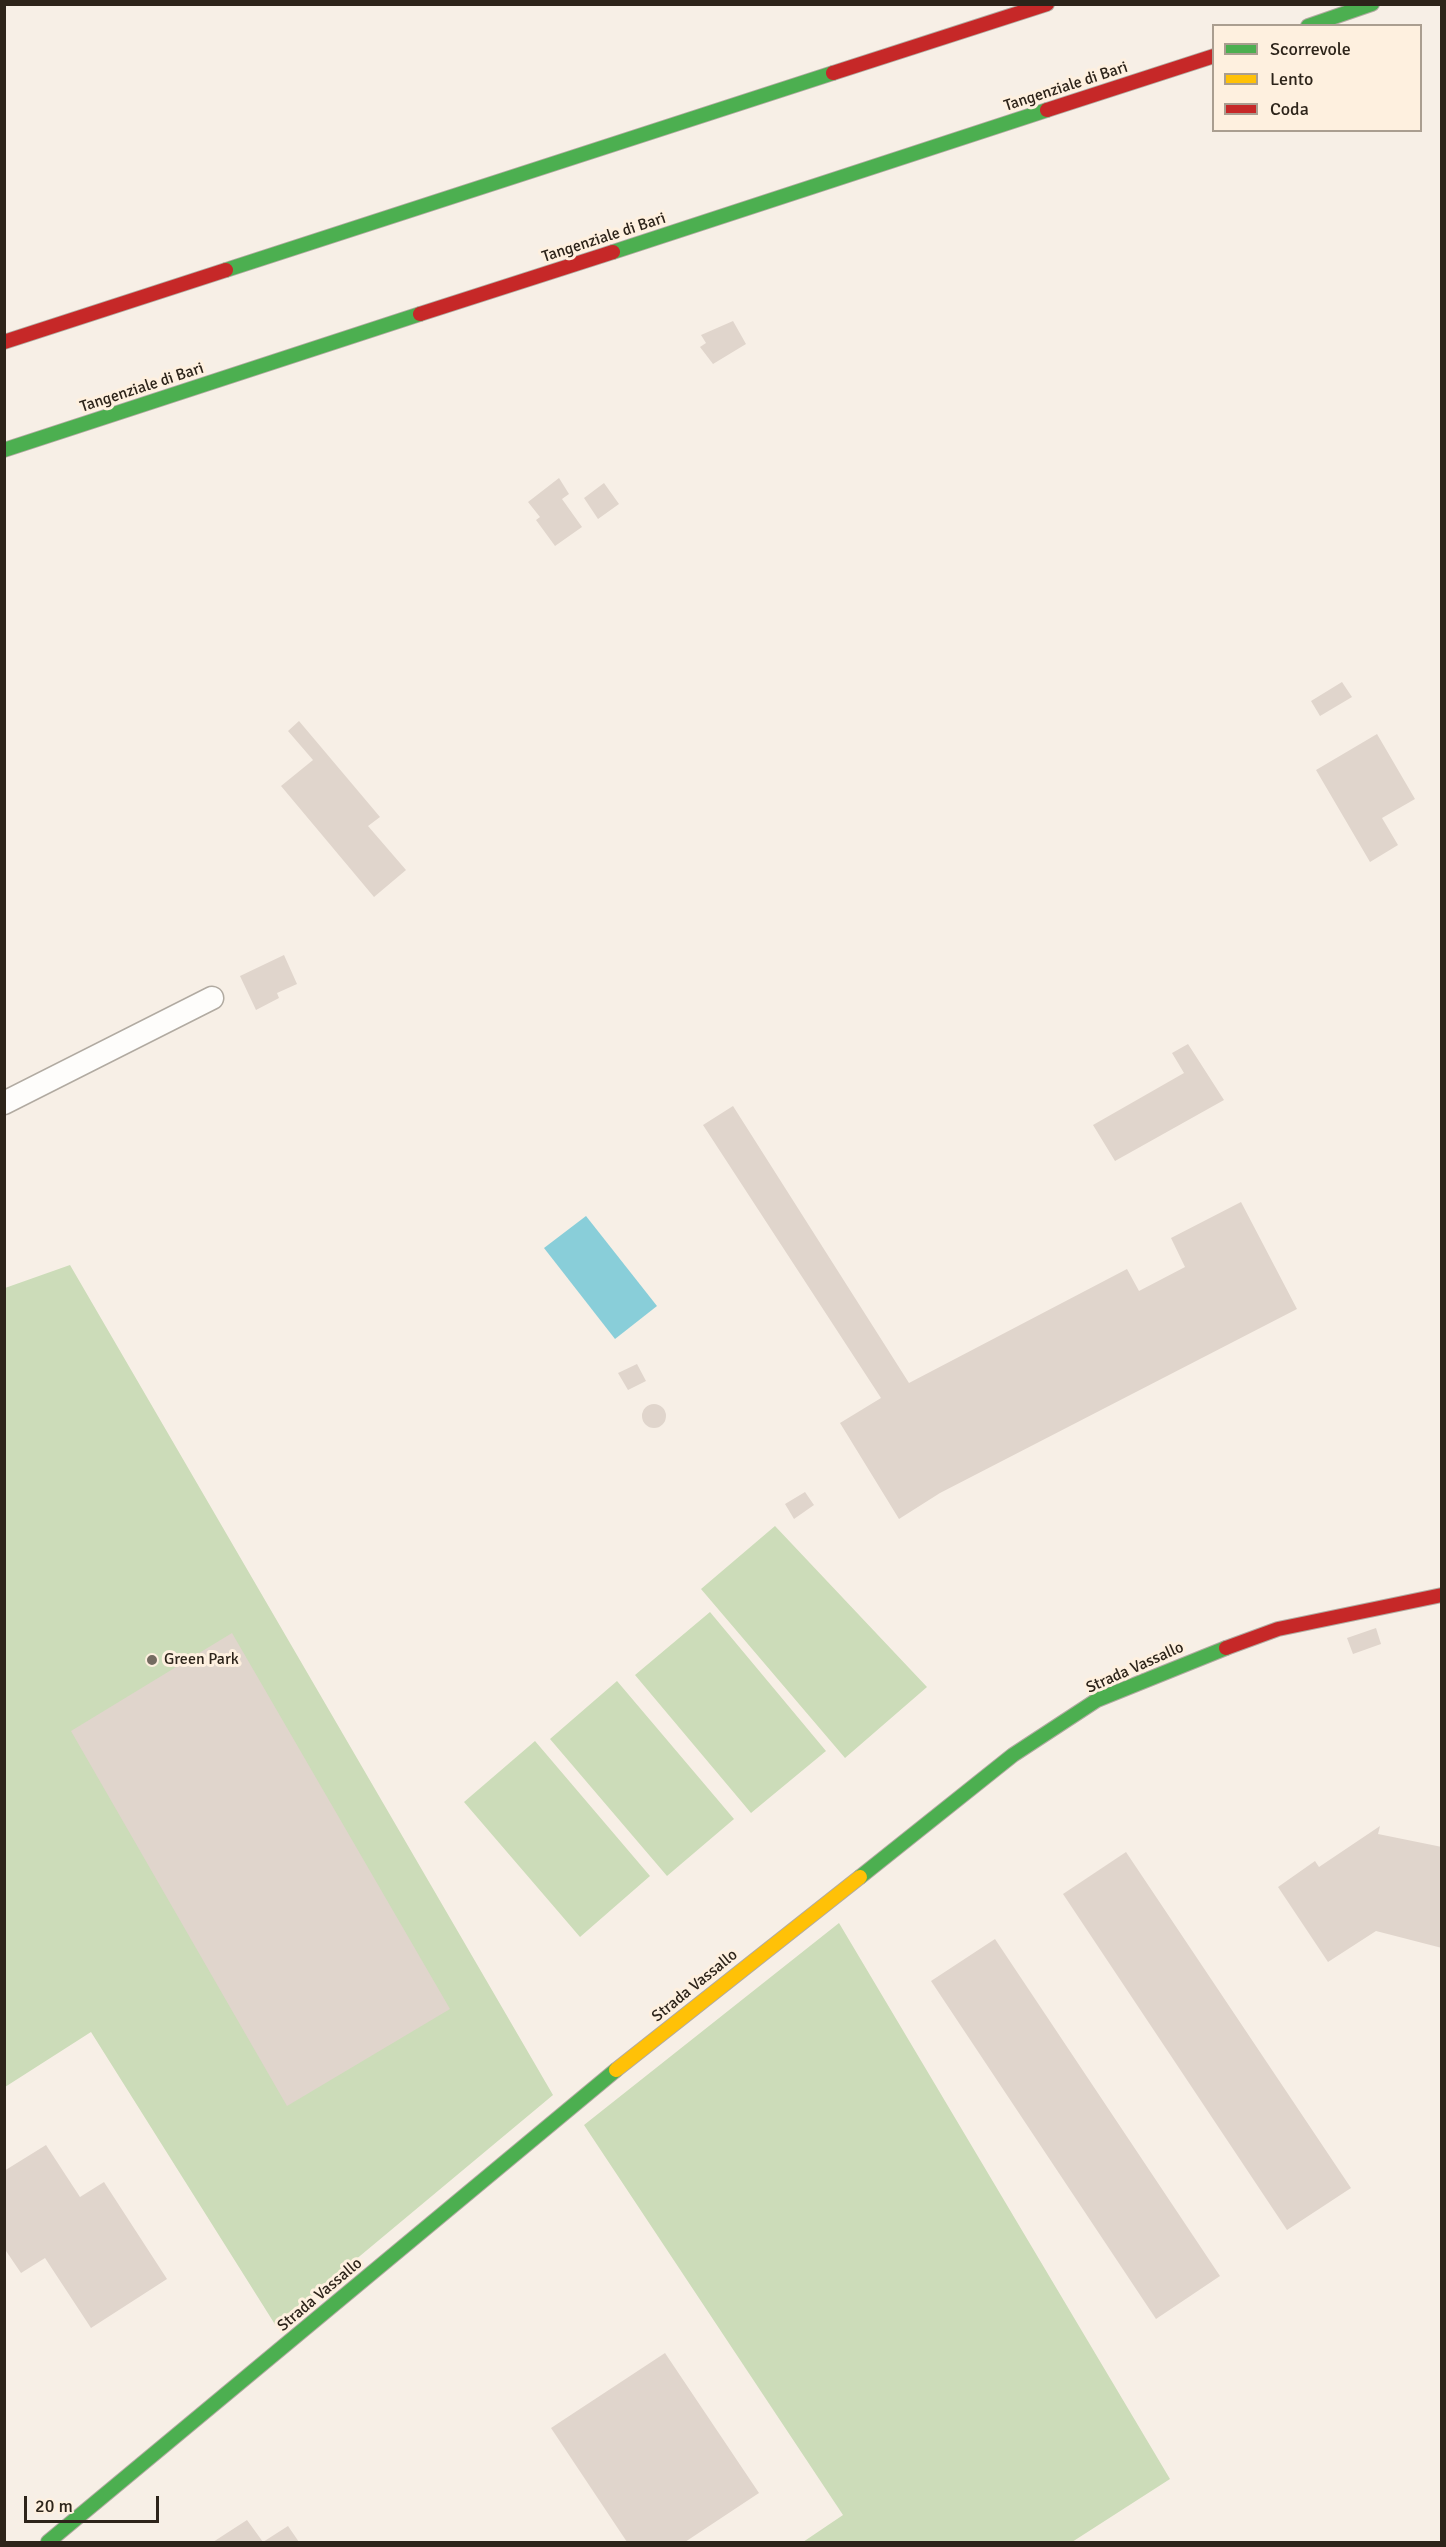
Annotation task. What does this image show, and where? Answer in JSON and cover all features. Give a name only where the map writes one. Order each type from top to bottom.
[{"type":"main road","points":[[4,342],[1047,4]]},
{"type":"main road","points":[[1314,24],[1372,4]]},
{"type":"main road","name":"Tangenziale di Bari","points":[[4,450],[1212,57]]},
{"type":"main road","name":"Strada Vassallo","points":[[48,2542],[576,2102],[1013,1755],[1097,1700],[1198,1658],[1278,1629],[1442,1595]]},
{"type":"lane","points":[[4,1103],[212,998]]},
{"type":"green space","name":"Green Park","points":[[70,1265],[553,2095],[276,2326],[91,2032],[5,2087],[5,1288]]},
{"type":"green space","points":[[775,1526],[927,1687],[845,1758],[701,1589]]},
{"type":"green space","points":[[710,1612],[826,1751],[751,1813],[635,1675]]},
{"type":"green space","points":[[617,1681],[734,1819],[667,1876],[550,1739]]},
{"type":"green space","points":[[535,1741],[650,1876],[580,1937],[464,1802]]},
{"type":"green space","points":[[839,1923],[1170,2479],[1072,2542],[803,2542],[843,2515],[584,2125]]},
{"type":"water","points":[[586,1216],[657,1306],[615,1339],[544,1248]]},
{"type":"building","points":[[733,321],[746,344],[713,364],[700,347],[706,343],[701,335]]},
{"type":"building","points":[[559,478],[569,494],[562,499],[582,527],[555,546],[536,520],[540,517],[528,502]]},
{"type":"building","points":[[604,483],[619,504],[598,519],[584,498]]},
{"type":"building","points":[[1342,682],[1352,697],[1320,716],[1311,701]]},
{"type":"building","points":[[299,721],[380,817],[368,826],[406,870],[374,897],[281,786],[313,760],[288,731]]},
{"type":"building","points":[[1377,734],[1415,799],[1382,818],[1398,845],[1370,862],[1316,770]]},
{"type":"building","points":[[284,955],[297,984],[277,993],[279,998],[256,1010],[240,976]]},
{"type":"building","points":[[1188,1044],[1224,1100],[1115,1161],[1093,1125],[1184,1073],[1172,1053]]},
{"type":"building","points":[[733,1106],[909,1383],[1127,1269],[1139,1291],[1185,1267],[1171,1238],[1241,1202],[1297,1309],[940,1493],[899,1519],[840,1423],[881,1398],[703,1125]]},
{"type":"building","points":[[637,1364],[646,1381],[628,1390],[618,1373]]},
{"type":"building","points":[[654,1404],[659,1405],[665,1411],[665,1421],[659,1427],[654,1428],[649,1427],[643,1421],[642,1416],[643,1411],[649,1405]]},
{"type":"building","points":[[805,1492],[814,1505],[794,1519],[785,1504]]},
{"type":"building","points":[[1376,1628],[1381,1644],[1353,1654],[1347,1638]]},
{"type":"building","points":[[232,1633],[450,2009],[287,2106],[71,1731]]},
{"type":"building","points":[[1380,1826],[1378,1834],[1442,1847],[1442,1948],[1376,1931],[1328,1962],[1278,1887],[1315,1861],[1319,1867]]},
{"type":"building","points":[[1126,1852],[1351,2188],[1287,2230],[1063,1894]]},
{"type":"building","points":[[995,1939],[1220,2276],[1156,2319],[931,1981]]},
{"type":"building","points":[[46,2145],[80,2197],[104,2182],[167,2279],[91,2328],[45,2258],[21,2273],[4,2248],[4,2171]]},
{"type":"building","points":[[665,2353],[759,2493],[685,2542],[627,2542],[551,2428]]},
{"type":"building","points":[[247,2520],[263,2542],[213,2542]]},
{"type":"building","points":[[288,2526],[299,2542],[263,2542]]},
{"type":"traffic: fast","points":[[1314,24],[1372,4]]},
{"type":"traffic: fast","points":[[226,270],[833,73]]},
{"type":"traffic: fast","points":[[613,252],[1047,110]]},
{"type":"traffic: fast","points":[[4,450],[420,314]]},
{"type":"traffic: fast","points":[[860,1877],[1013,1755],[1097,1700],[1226,1648]]},
{"type":"traffic: fast","points":[[48,2542],[616,2070]]},
{"type":"traffic: slow","points":[[616,2070],[860,1877]]},
{"type":"traffic: jam","points":[[833,73],[1047,4]]},
{"type":"traffic: jam","points":[[1047,110],[1212,57]]},
{"type":"traffic: jam","points":[[420,314],[613,252]]},
{"type":"traffic: jam","points":[[4,342],[226,270]]},
{"type":"traffic: jam","points":[[1226,1648],[1278,1629],[1442,1595]]},
{"type":"place","name":"Green Park","points":[[152,1660]]}]
